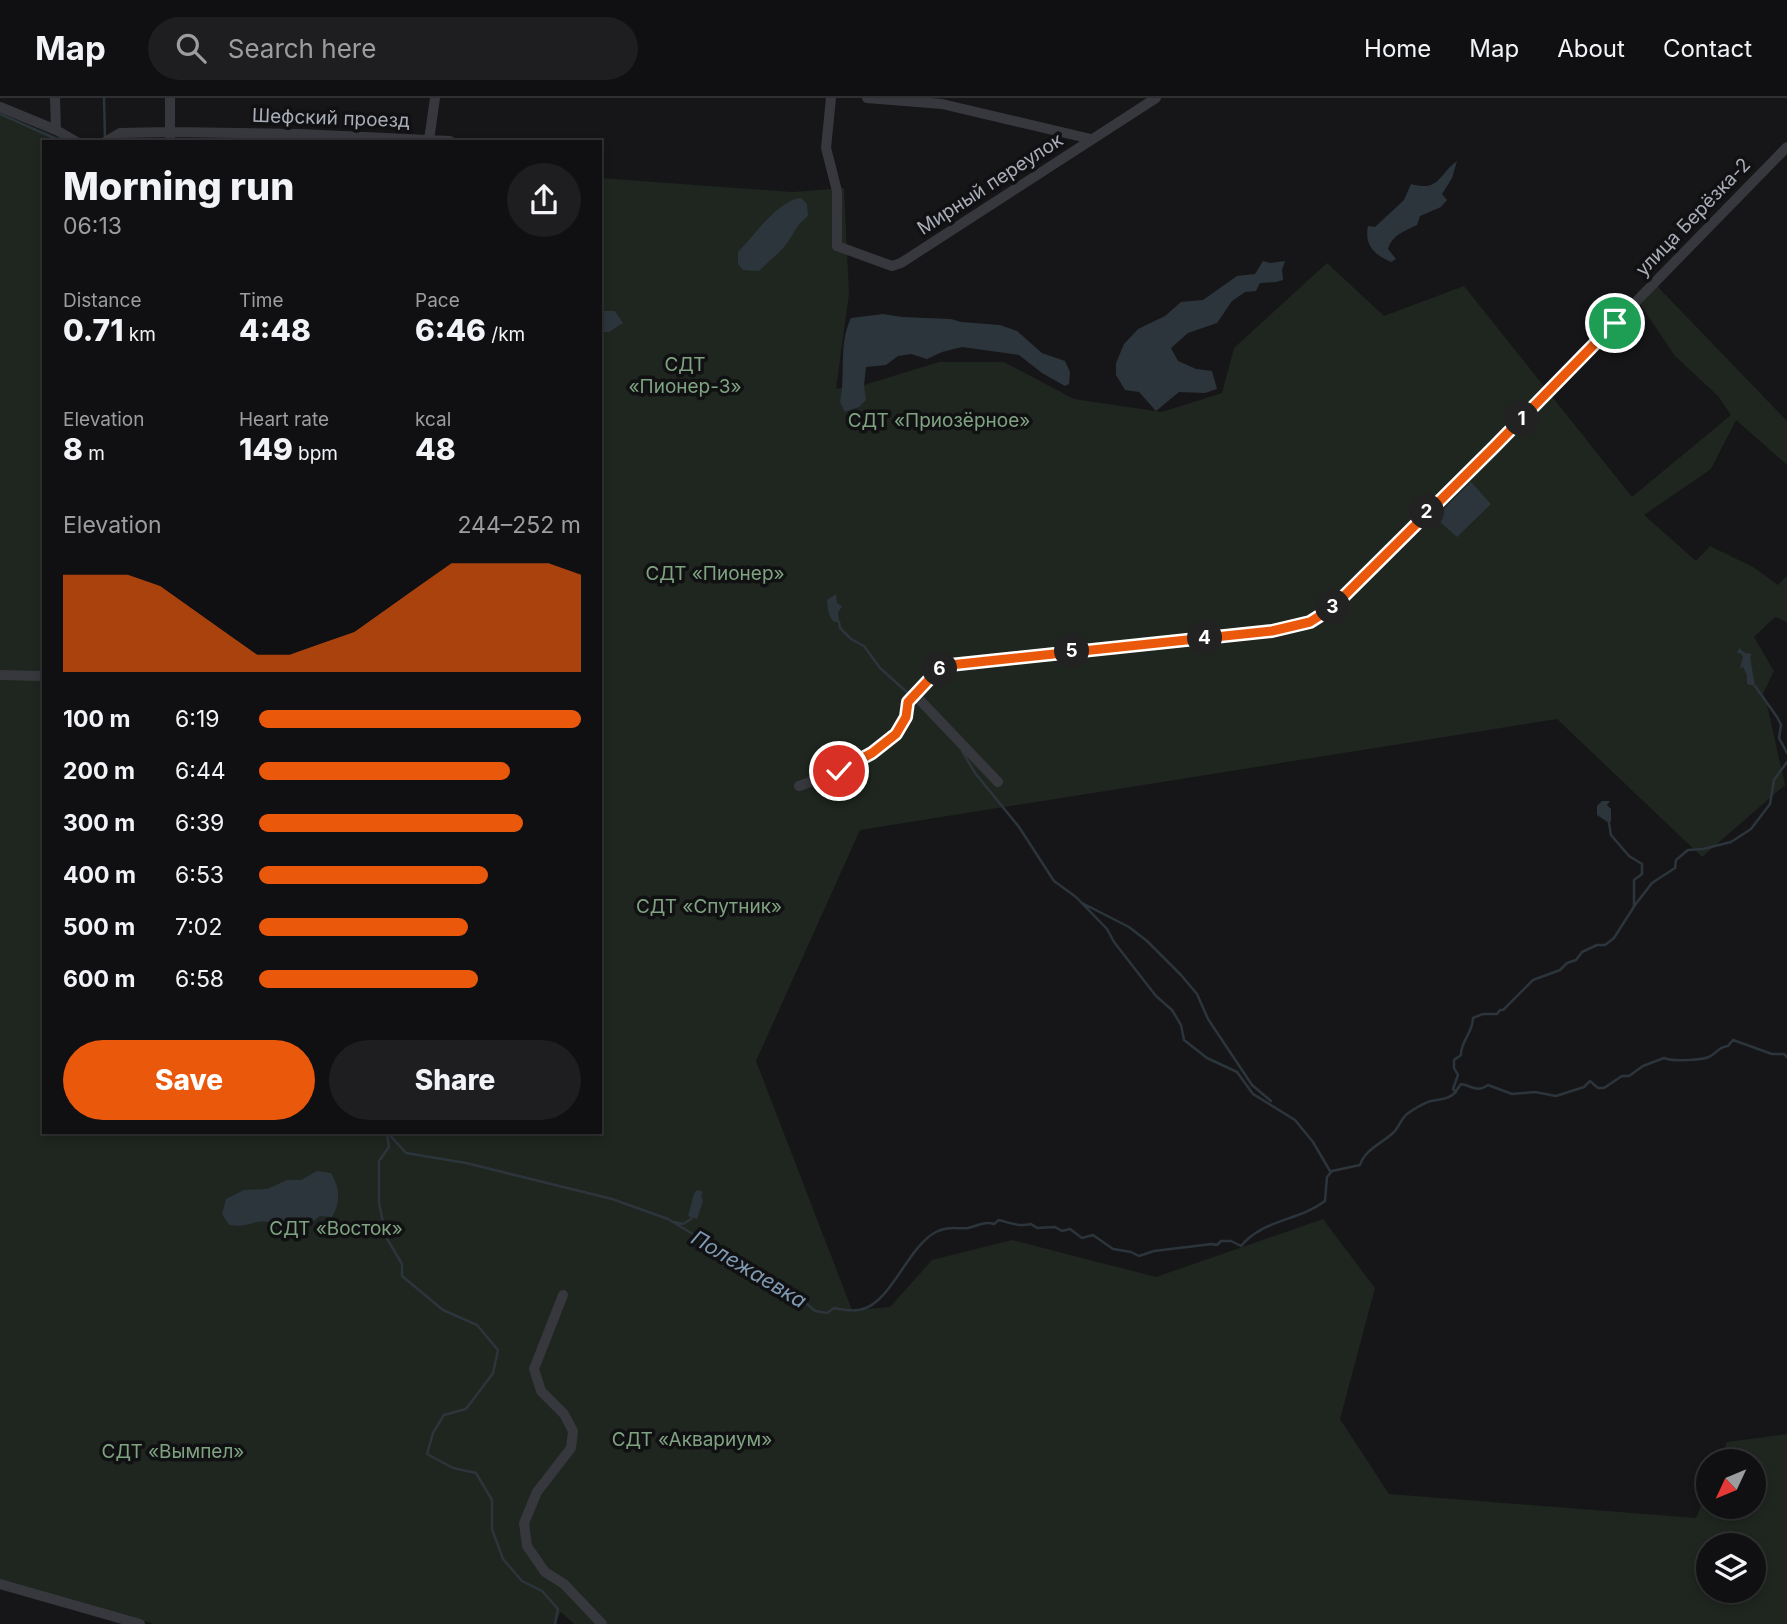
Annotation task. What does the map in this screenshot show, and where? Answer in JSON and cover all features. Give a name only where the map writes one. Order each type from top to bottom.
[{"type":"street","points":[[55,98],[57,130]]},
{"type":"street","points":[[170,98],[170,137]]},
{"type":"street","points":[[429,139],[435,98]]},
{"type":"street","name":"Мирный переулок","points":[[831,98],[826,148],[836,191],[837,246],[892,266],[901,263],[1156,98]]},
{"type":"street","points":[[867,98],[942,104],[1091,139]]},
{"type":"street","points":[[0,107],[57,130],[74,140]]},
{"type":"street","name":"Шефский проезд","points":[[108,140],[120,133],[170,137],[300,134],[440,140]]},
{"type":"street","name":"улица Берёзка-2","points":[[799,786],[839,771],[872,753],[896,734],[906,717],[908,702],[937,671],[957,663],[1272,631],[1310,622],[1332,608],[1495,446],[1787,147]]},
{"type":"street","points":[[0,675],[42,676]]},
{"type":"street","points":[[916,696],[998,782]]},
{"type":"street","points":[[563,1295],[534,1369],[541,1391],[564,1413],[573,1431],[571,1448],[537,1492],[524,1523],[527,1546],[545,1572],[564,1584],[603,1624]]},
{"type":"street","points":[[0,1584],[140,1624]]},
{"type":"green space","points":[[0,114],[65,140],[42,140],[42,1134],[602,1134],[602,178],[793,192],[844,188],[849,294],[836,389],[864,385],[939,362],[1004,362],[1074,399],[1162,412],[1222,393],[1234,348],[1327,263],[1384,316],[1464,286],[1632,497],[1731,415],[1718,396],[1675,356],[1640,304],[1657,286],[1787,421],[1787,465],[1736,420],[1711,469],[1644,515],[1696,561],[1710,546],[1753,567],[1778,585],[1787,576],[1787,622],[1775,617],[1754,637],[1774,671],[1763,694],[1785,785],[1702,857],[1557,719],[860,830],[756,1061],[852,1310],[890,1307],[932,1260],[1012,1240],[1156,1277],[1323,1219],[1375,1288],[1340,1419],[1389,1494],[1696,1519],[1766,1519],[1766,1449],[1724,1449],[1727,1442],[1787,1434],[1787,1624],[574,1624],[561,1612],[554,1624],[154,1624],[0,1582]]},
{"type":"shaded area","points":[[1457,161],[1452,178],[1442,194],[1447,200],[1441,207],[1420,216],[1417,225],[1400,234],[1390,244],[1388,249],[1396,259],[1391,262],[1376,253],[1369,244],[1368,226],[1375,227],[1404,200],[1411,184],[1433,184]]},
{"type":"shaded area","points":[[801,198],[807,204],[808,216],[799,224],[784,247],[759,271],[743,270],[738,264],[738,252],[775,212],[792,200]]},
{"type":"shaded area","points":[[1263,261],[1285,261],[1283,280],[1260,283],[1256,291],[1245,292],[1232,301],[1217,323],[1188,333],[1171,348],[1178,361],[1196,369],[1212,371],[1217,389],[1205,393],[1179,392],[1156,411],[1139,392],[1125,390],[1116,375],[1116,363],[1124,344],[1138,329],[1165,316],[1181,302],[1203,300],[1237,276],[1255,274]]},
{"type":"shaded area","points":[[602,311],[615,311],[623,323],[609,332],[602,332]]},
{"type":"shaded area","points":[[883,314],[1000,325],[1017,331],[1042,353],[1065,361],[1070,372],[1069,384],[1065,386],[1042,373],[1019,355],[962,347],[927,359],[911,354],[898,356],[886,365],[866,367],[866,400],[859,407],[845,412],[840,402],[847,328],[851,318]]},
{"type":"shaded area","points":[[1471,482],[1491,504],[1457,537],[1437,516]]},
{"type":"shaded area","points":[[836,594],[837,603],[842,606],[838,613],[839,622],[834,622],[829,615],[827,600]]},
{"type":"shaded area","points":[[1739,648],[1752,654],[1750,657],[1755,686],[1747,684],[1747,675],[1743,667],[1740,668],[1743,657],[1737,653]]},
{"type":"shaded area","points":[[1602,801],[1610,801],[1607,805],[1611,809],[1609,823],[1597,815],[1597,806]]},
{"type":"shaded area","points":[[317,1171],[331,1173],[336,1184],[338,1200],[332,1217],[320,1216],[308,1226],[291,1220],[237,1226],[229,1225],[222,1214],[226,1199],[244,1190],[267,1189],[287,1180],[301,1180]]},
{"type":"shaded area","points":[[697,1190],[703,1192],[703,1201],[697,1219],[688,1216]]},
{"type":"waterway","name":"Полежаевка","points":[[104,98],[105,138]]},
{"type":"waterway","name":"Полежаевка","points":[[0,114],[58,140]]},
{"type":"waterway","name":"Полежаевка","points":[[839,622],[840,628],[851,639],[864,646],[880,668],[910,695]]},
{"type":"waterway","name":"Полежаевка","points":[[1755,686],[1781,725],[1779,738],[1787,753]]},
{"type":"waterway","name":"Полежаевка","points":[[962,751],[975,773],[1019,827],[1054,881],[1076,897],[1107,929],[1156,996],[1172,1010],[1181,1025],[1184,1040],[1207,1058],[1237,1072],[1253,1094],[1295,1120],[1313,1142],[1330,1171]]},
{"type":"waterway","name":"Полежаевка","points":[[389,1134],[406,1153],[466,1163],[612,1199],[668,1219],[780,1287],[798,1302],[806,1303],[815,1311],[827,1313],[834,1308],[862,1309],[876,1302],[917,1248],[936,1232],[948,1228],[994,1224],[999,1220],[1019,1225],[1031,1224],[1037,1228],[1055,1227],[1062,1231],[1070,1229],[1082,1238],[1093,1235],[1113,1249],[1139,1256],[1154,1251],[1217,1245],[1221,1241],[1231,1241],[1241,1246],[1260,1230],[1304,1213],[1325,1201],[1327,1177],[1332,1171],[1360,1165],[1366,1155],[1394,1132],[1407,1114],[1425,1103],[1453,1095],[1456,1092],[1453,1089],[1458,1075],[1454,1060],[1461,1055],[1473,1018],[1483,1014],[1497,1014],[1533,980],[1560,970],[1567,963],[1576,960],[1582,952],[1597,945],[1605,945],[1614,938],[1652,883],[1675,868],[1676,860],[1688,850],[1731,842],[1751,829],[1770,804],[1774,780],[1787,762]]},
{"type":"waterway","name":"Полежаевка","points":[[1609,823],[1611,835],[1629,856],[1642,864],[1642,874],[1634,880],[1634,906]]},
{"type":"waterway","name":"Полежаевка","points":[[1082,903],[1129,927],[1181,975],[1197,994],[1208,1019],[1252,1085],[1271,1101]]},
{"type":"waterway","name":"Полежаевка","points":[[1456,1091],[1461,1084],[1477,1089],[1488,1085],[1512,1094],[1535,1092],[1556,1096],[1584,1087],[1590,1081],[1598,1088],[1604,1088],[1622,1076],[1629,1076],[1643,1066],[1664,1058],[1687,1060],[1709,1057],[1733,1040],[1787,1057]]},
{"type":"waterway","name":"Полежаевка","points":[[387,1134],[389,1147],[379,1161],[379,1203],[386,1237],[402,1264],[402,1276],[443,1310],[477,1325],[498,1350],[493,1373],[466,1409],[444,1415],[433,1433],[427,1454],[453,1468],[476,1473],[492,1500],[492,1529],[503,1559],[522,1581],[542,1591],[558,1609],[555,1624]]},
{"type":"waterway","name":"Полежаевка","points":[[675,1222],[683,1224],[692,1216]]},
{"type":"route","points":[[839,771],[872,753],[896,734],[906,717],[908,702],[937,671],[950,665],[1272,631],[1310,622],[1332,608],[1615,323]]},
{"type":"park label","name":"СДТ «Пионер-3»","points":[[685,375]]},
{"type":"park label","name":"СДТ «Приозёрное»","points":[[939,420]]},
{"type":"park label","name":"СДТ «Пионер»","points":[[715,573]]},
{"type":"park label","name":"СДТ «Спутник»","points":[[709,906]]},
{"type":"park label","name":"СДТ «Восток»","points":[[336,1228]]},
{"type":"park label","name":"СДТ «Аквариум»","points":[[692,1439]]},
{"type":"park label","name":"СДТ «Вымпел»","points":[[173,1451]]}]
